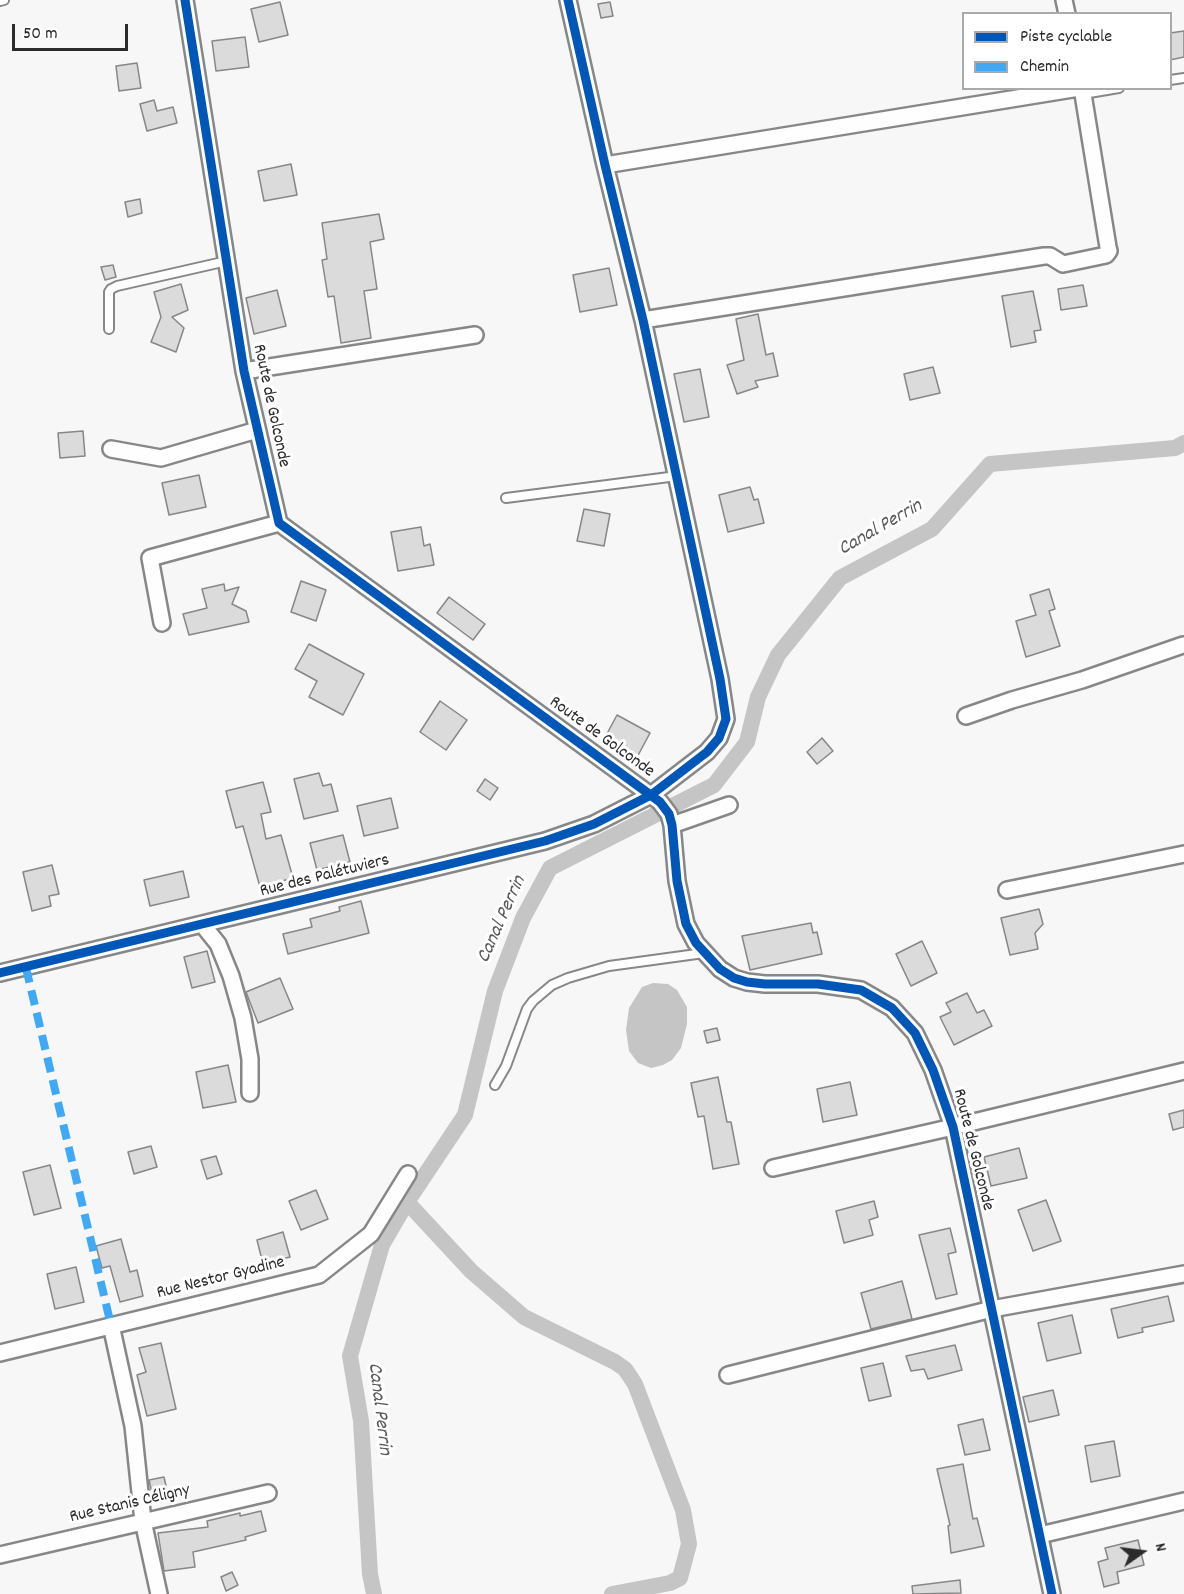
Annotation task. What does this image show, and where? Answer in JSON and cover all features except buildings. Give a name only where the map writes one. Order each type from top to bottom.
[{"type":"street","name":"Route de Golconde","points":[[185,0],[244,370],[279,523],[651,795],[664,807],[672,825],[677,881],[686,924],[696,944],[720,969],[734,978],[747,982],[818,984],[850,988],[870,994],[904,1019],[924,1048],[953,1128],[1052,1594]]},
{"type":"street","name":"Rue des Palétuviers","points":[[0,973],[545,841],[594,824],[651,795],[713,746],[719,738],[726,719],[724,699],[644,320],[605,165],[568,0]]},
{"type":"street","points":[[605,165],[1082,90],[1109,251],[1106,255],[1063,264],[1048,256],[644,320]]},
{"type":"street","points":[[244,370],[475,335]]},
{"type":"street","points":[[111,449],[161,458],[257,430]]},
{"type":"street","points":[[162,623],[150,558],[279,523]]},
{"type":"street","points":[[966,716],[1184,647]]},
{"type":"street","points":[[672,825],[729,805]]},
{"type":"street","points":[[1007,890],[1184,854]]},
{"type":"street","points":[[202,924],[218,944],[231,976],[243,1018],[250,1059],[250,1093]]},
{"type":"street","points":[[773,1168],[953,1128],[1184,1071]]},
{"type":"street","name":"Rue Nestor Gyadine","points":[[0,1353],[319,1275],[371,1234],[408,1174]]},
{"type":"street","points":[[728,1376],[992,1309],[1184,1275]]},
{"type":"street","points":[[111,1325],[133,1426],[143,1521],[159,1594]]},
{"type":"street","name":"Rue Stanis Céligny","points":[[0,1555],[268,1493]]},
{"type":"street","points":[[1040,1535],[1184,1501]]},
{"type":"lane","points":[[109,329],[109,292],[111,289],[227,261]]},
{"type":"lane","points":[[506,498],[677,476]]},
{"type":"lane","points":[[495,1085],[506,1066],[527,1009],[533,1000],[552,985],[609,966],[704,953]]},
{"type":"shaded area","points":[[653,983],[668,984],[677,990],[687,1007],[687,1024],[681,1048],[672,1060],[651,1068],[638,1063],[629,1051],[626,1030],[629,1008],[642,987]]},
{"type":"waterway","name":"Canal Perrin","points":[[374,1594],[370,1574],[361,1421],[350,1356],[382,1245],[407,1202],[465,1115],[495,991],[523,918],[550,868],[714,785],[747,742],[758,697],[778,655],[840,578],[932,529],[990,464],[1175,448],[1184,443]]},
{"type":"waterway","points":[[407,1202],[471,1271],[524,1317],[615,1362],[625,1369],[635,1384],[683,1510],[689,1544],[680,1578],[670,1583],[612,1594]]},
{"type":"marked path","points":[[26,968],[111,1325]]},
{"type":"cycle path","points":[[185,0],[244,371],[279,523],[660,802],[669,814],[672,825],[677,881],[686,924],[696,943],[720,969],[734,978],[747,982],[818,984],[861,990],[892,1008],[915,1033],[933,1070],[953,1127],[1052,1594]]},
{"type":"cycle path","points":[[0,973],[545,841],[594,824],[651,795],[707,752],[719,738],[726,719],[720,679],[643,320],[568,0]]}]
